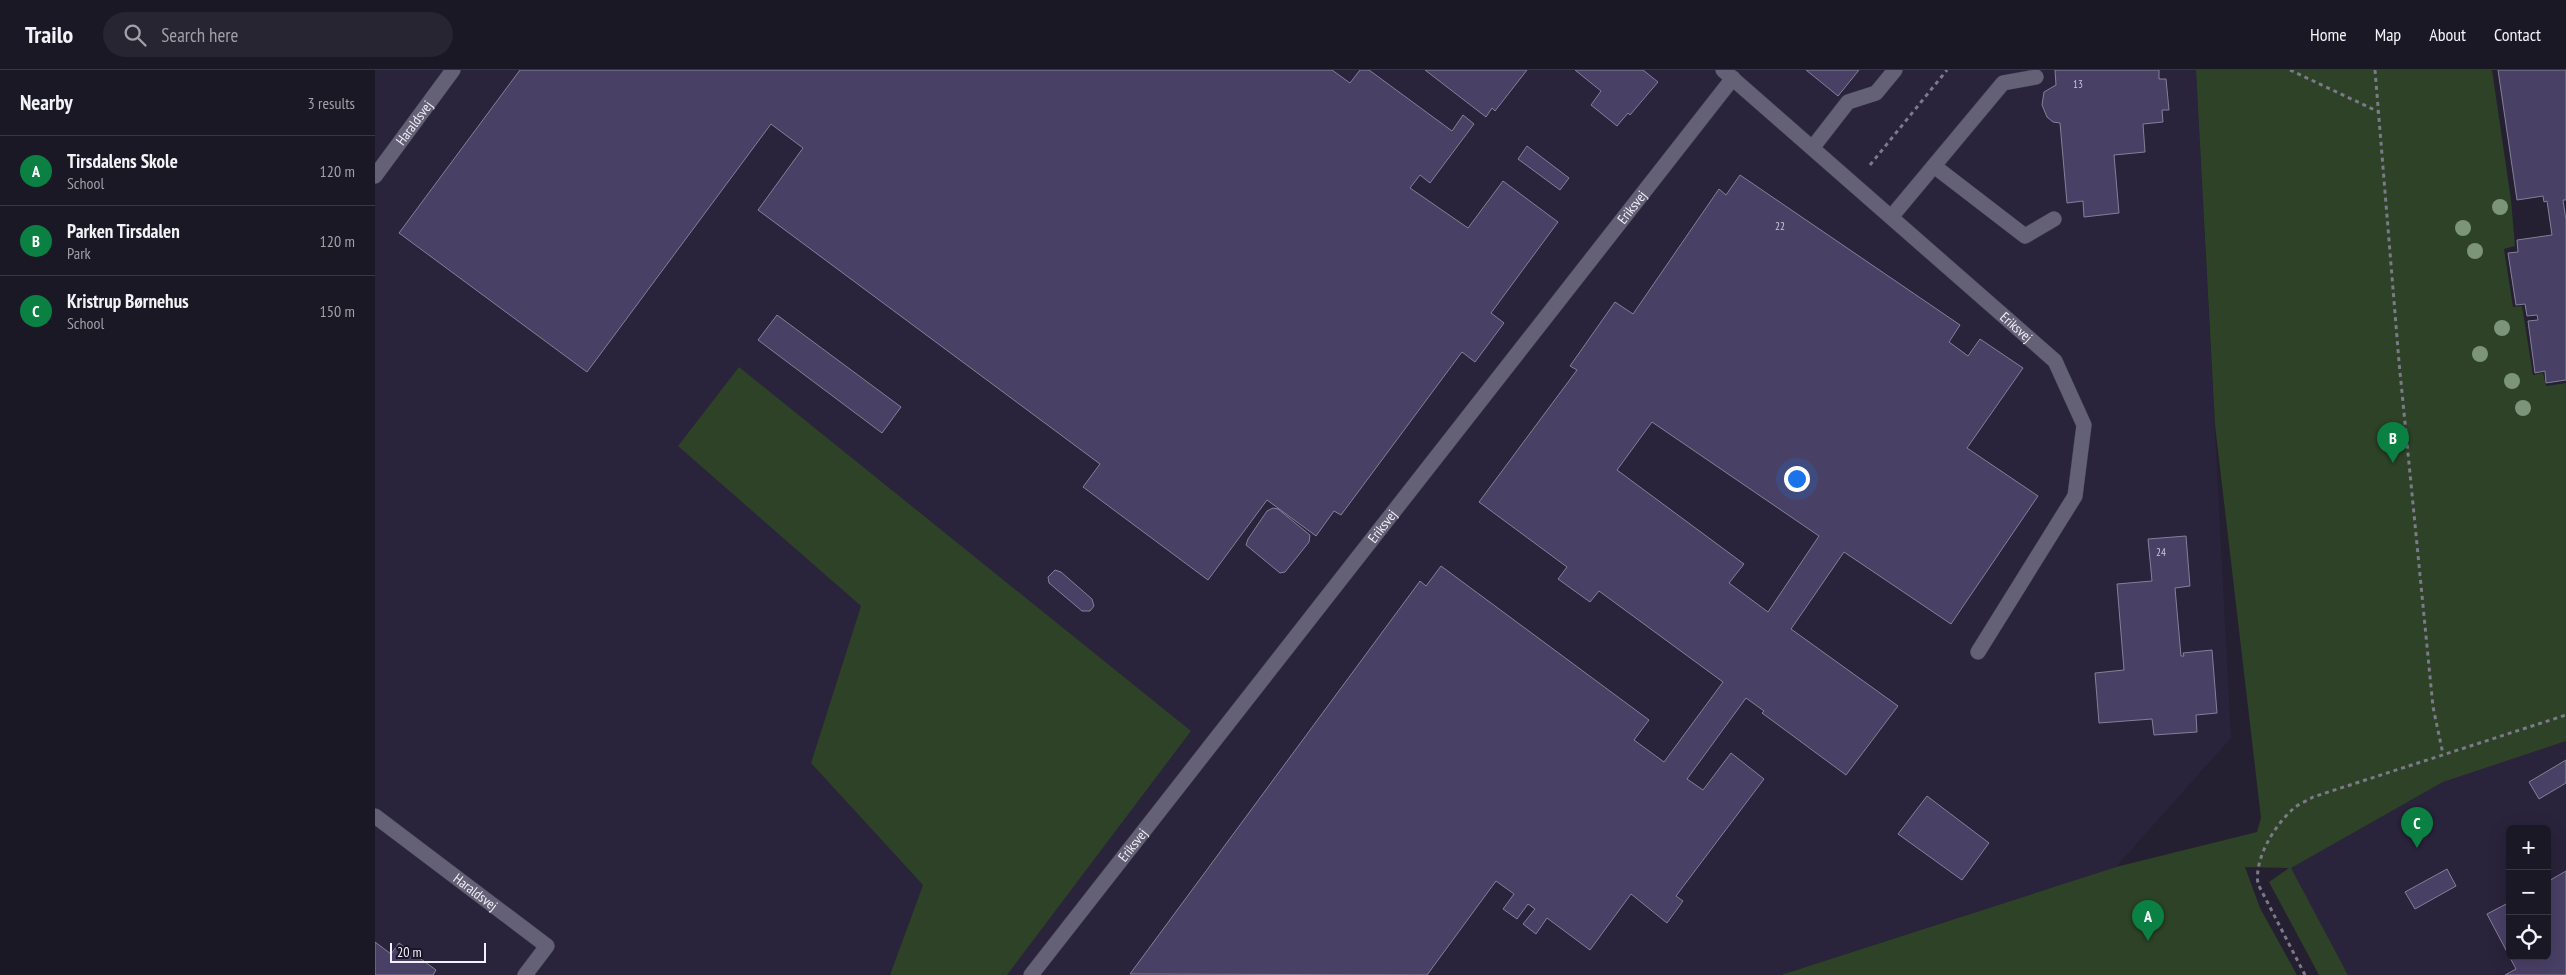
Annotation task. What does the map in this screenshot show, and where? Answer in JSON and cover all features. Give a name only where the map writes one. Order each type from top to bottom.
[{"type":"street","name":"Haraldsvej","points":[[375,176],[453,70]]},
{"type":"street","points":[[1813,147],[1848,102],[1876,93],[1895,70]]},
{"type":"street","name":"Eriksvej","points":[[1031,975],[1728,74],[1855,183],[2055,361],[2084,424],[2075,496],[1978,652]]},
{"type":"street","points":[[1892,216],[2003,84],[2036,77]]},
{"type":"street","points":[[1934,166],[2025,236],[2054,219]]},
{"type":"street","name":"Haraldsvej","points":[[375,816],[547,946],[525,975]]},
{"type":"path","points":[[1855,183],[1947,70]]},
{"type":"path","points":[[2290,70],[2379,112]]},
{"type":"path","points":[[2375,70],[2399,362],[2433,707],[2443,754]]},
{"type":"path","points":[[2305,975],[2258,884],[2256,872],[2277,828],[2294,808],[2313,797],[2566,715]]},
{"type":"shaded area","points":[[375,70],[2196,70],[2231,738],[2116,867],[1781,975],[375,975]]},
{"type":"shaded area","points":[[2566,741],[2566,975],[2348,975],[2290,868],[2443,782]]},
{"type":"green space","points":[[2196,70],[2492,70],[2511,200],[2515,246],[2504,249],[2513,307],[2522,306],[2533,375],[2543,373],[2546,386],[2566,383],[2566,741],[2443,782],[2291,868],[2348,975],[2319,975],[2269,882],[2289,868],[2245,867],[2260,908],[2297,975],[1781,975],[2116,867],[2257,832],[2261,818],[2215,425]]},
{"type":"green space","points":[[739,367],[1191,731],[1007,975],[890,975],[923,885],[811,763],[861,606],[678,446]]},
{"type":"building","points":[[520,70],[1332,70],[1350,83],[1360,70],[1369,70],[1452,131],[1463,115],[1474,124],[1430,183],[1420,175],[1410,188],[1468,228],[1503,181],[1558,222],[1491,313],[1504,323],[1475,362],[1462,352],[1341,515],[1334,511],[1316,536],[1267,500],[1208,580],[1083,487],[1100,464],[758,210],[803,148],[771,124],[587,372],[399,233]]},
{"type":"building","points":[[1425,70],[1527,70],[1495,111],[1492,108],[1486,117]]},
{"type":"building","points":[[1575,70],[1643,70],[1658,82],[1630,115],[1628,113],[1617,126],[1591,105],[1601,91]]},
{"type":"building","points":[[1806,70],[1859,70],[1838,96]]},
{"type":"building","points":[[2055,70],[2159,70],[2159,79],[2166,79],[2169,110],[2162,110],[2163,122],[2143,124],[2145,152],[2114,155],[2119,213],[2084,217],[2083,201],[2067,203],[2060,123],[2053,122],[2047,117],[2042,105],[2044,92],[2056,85]]},
{"type":"building","points":[[2498,70],[2566,70],[2566,200],[2563,200],[2566,220],[2566,380],[2546,383],[2545,371],[2535,373],[2528,321],[2538,320],[2537,315],[2527,316],[2525,304],[2516,305],[2508,253],[2518,252],[2517,240],[2552,235],[2547,201],[2544,202],[2543,196],[2517,200]]},
{"type":"building","points":[[1527,146],[1569,178],[1560,190],[1518,159]]},
{"type":"building","points":[[1740,175],[1960,325],[1949,342],[1968,356],[1980,339],[2023,368],[1967,448],[2038,496],[1951,624],[1844,552],[1791,629],[1898,706],[1846,775],[1762,713],[1764,711],[1746,698],[1687,779],[1703,790],[1731,753],[1764,779],[1676,896],[1683,901],[1667,923],[1631,894],[1590,950],[1547,918],[1536,934],[1523,924],[1535,909],[1528,904],[1517,919],[1503,909],[1514,894],[1496,881],[1427,975],[1130,974],[1420,581],[1426,586],[1441,566],[1649,720],[1634,740],[1664,762],[1723,682],[1599,591],[1590,602],[1558,579],[1567,567],[1479,502],[1577,370],[1570,366],[1615,302],[1633,314],[1719,189],[1726,195]],"holes":[[[1652,422],[1819,536],[1768,612],[1729,583],[1744,564],[1617,470]]]},
{"type":"building","points":[[777,315],[901,407],[882,433],[758,340]]},
{"type":"building","points":[[1273,508],[1278,509],[1310,535],[1309,542],[1285,572],[1280,573],[1246,545],[1267,511]]},
{"type":"building","points":[[2186,536],[2190,586],[2175,588],[2181,656],[2184,656],[2183,653],[2212,650],[2217,713],[2196,715],[2197,732],[2154,735],[2152,719],[2099,723],[2095,673],[2124,670],[2117,584],[2152,581],[2148,539]]},
{"type":"building","points":[[1055,570],[1061,572],[1092,599],[1094,606],[1090,611],[1082,611],[1049,583],[1048,577]]},
{"type":"building","points":[[2566,760],[2566,783],[2539,799],[2529,782]]},
{"type":"building","points":[[1927,796],[1989,843],[1962,880],[1898,834]]},
{"type":"building","points":[[2447,869],[2456,886],[2415,909],[2405,892]]},
{"type":"building","points":[[2566,871],[2566,975],[2505,975],[2516,969],[2511,960],[2551,960],[2551,880]]},
{"type":"building","points":[[2506,904],[2506,950],[2487,914]]},
{"type":"building","points":[[375,942],[391,954],[399,943],[436,970],[433,975],[375,975]]},
{"type":"place","name":"Parken Tirsdalen","points":[[2393,463]]},
{"type":"place","name":"Kristrup Børnehus","points":[[2417,848]]},
{"type":"place","name":"Tirsdalens Skole","points":[[2148,941]]}]
